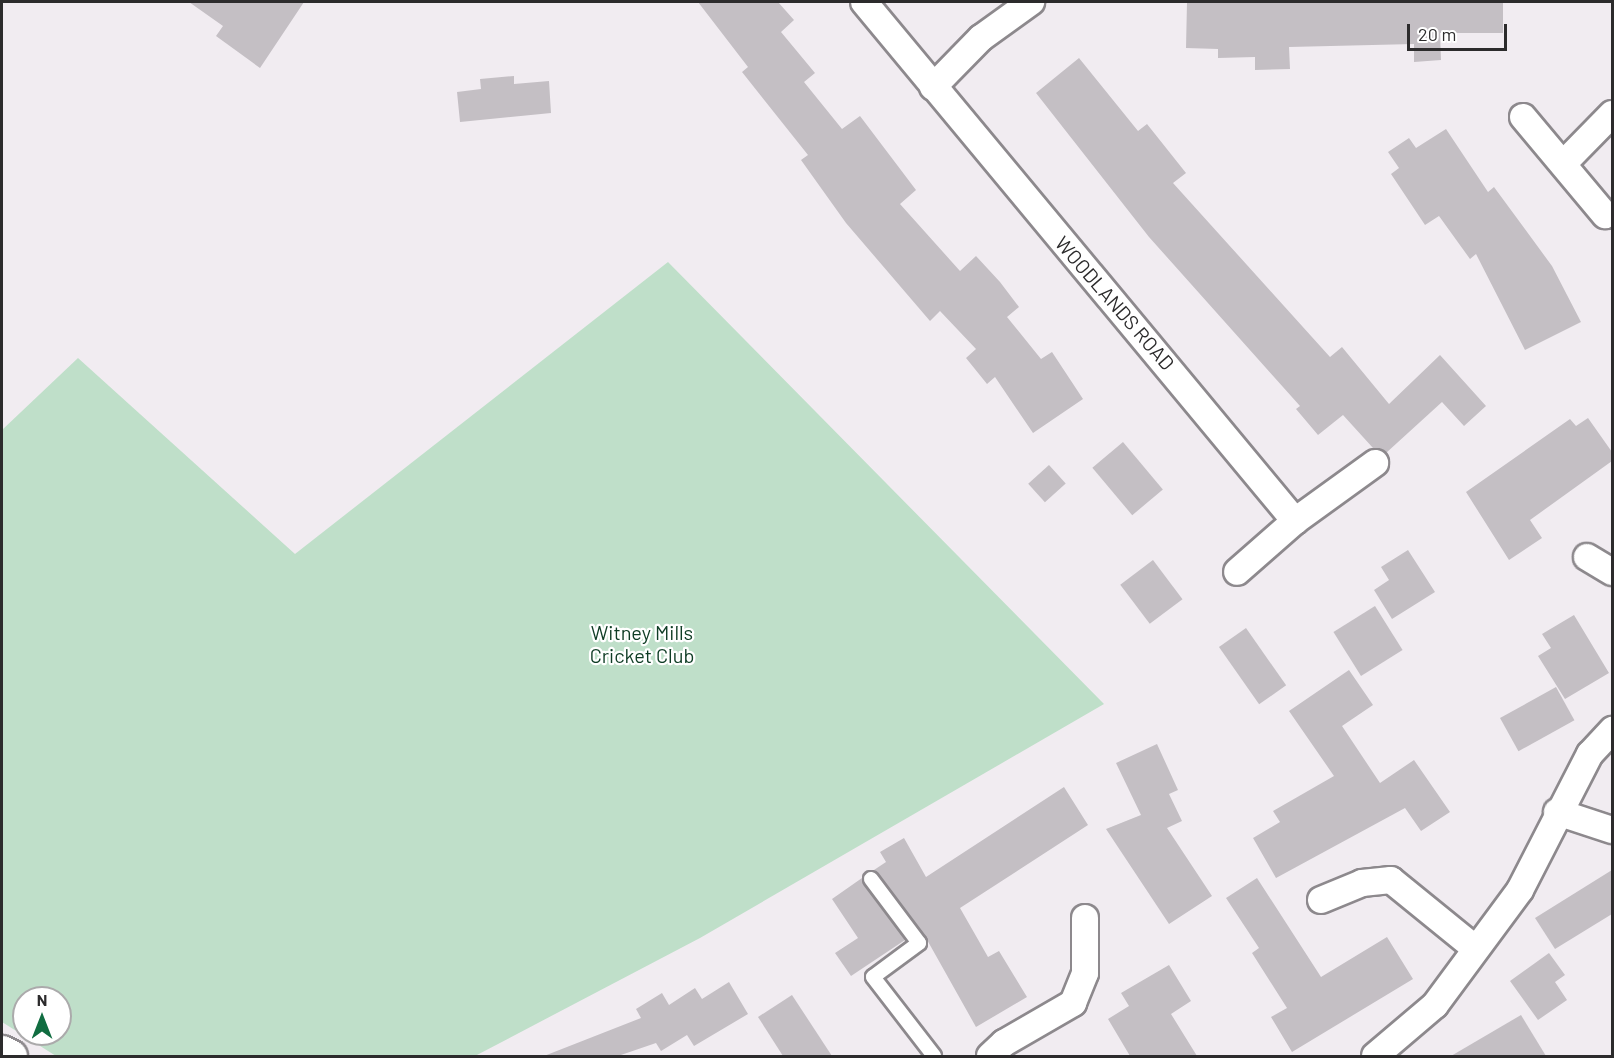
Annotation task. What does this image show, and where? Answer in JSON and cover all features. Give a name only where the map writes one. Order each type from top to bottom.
[{"type":"main road","points":[[2,1052],[10,1056]]},
{"type":"street","name":"WOODLANDS ROAD","points":[[864,2],[1295,521]]},
{"type":"street","points":[[933,87],[981,38],[1031,2]]},
{"type":"street","points":[[1563,164],[1612,114]]},
{"type":"street","points":[[1523,117],[1605,215]]},
{"type":"street","points":[[1237,572],[1295,521],[1375,463]]},
{"type":"street","points":[[1587,557],[1612,571]]},
{"type":"street","points":[[1375,1056],[1435,1005],[1520,890],[1557,812],[1590,754],[1612,730]]},
{"type":"street","points":[[1557,812],[1612,830]]},
{"type":"street","points":[[1321,900],[1362,883],[1391,880],[1476,949]]},
{"type":"street","points":[[990,1056],[1004,1042],[1073,1003],[1085,974],[1085,918]]},
{"type":"lane","points":[[871,879],[919,943],[873,977],[934,1056]]},
{"type":"green space","name":"Witney Mills Cricket Club","points":[[668,262],[1104,704],[700,938],[475,1056],[56,1056],[40,1046],[72,1046],[72,986],[12,986],[12,1028],[2,1022],[2,430],[78,358],[295,554]]},
{"type":"building","points":[[189,2],[304,2],[260,68],[216,36],[223,26]]},
{"type":"building","points":[[698,2],[778,2],[794,20],[781,32],[815,73],[804,82],[842,129],[860,116],[916,190],[900,204],[960,271],[976,256],[1019,307],[1007,317],[1041,359],[1052,352],[1083,399],[1033,433],[995,377],[987,384],[966,358],[976,349],[940,311],[930,321],[846,223],[801,160],[808,155],[742,72],[748,67]]},
{"type":"building","points":[[1187,2],[1503,2],[1503,33],[1440,33],[1441,60],[1414,62],[1414,44],[1289,47],[1290,69],[1255,70],[1255,57],[1218,58],[1218,49],[1186,48]]},
{"type":"building","points":[[1079,58],[1138,131],[1147,124],[1186,173],[1173,183],[1330,357],[1342,347],[1389,404],[1440,355],[1486,406],[1464,426],[1442,402],[1386,453],[1373,448],[1343,415],[1318,435],[1296,409],[1300,406],[1149,237],[1036,93]]},
{"type":"building","points":[[514,76],[514,84],[549,81],[551,113],[460,122],[457,92],[481,89],[480,79]]},
{"type":"building","points":[[1446,129],[1488,192],[1494,187],[1552,266],[1581,322],[1525,350],[1476,254],[1470,259],[1439,216],[1425,225],[1391,174],[1399,168],[1388,152],[1409,138],[1416,148]]},
{"type":"building","points":[[1588,418],[1612,452],[1612,461],[1530,520],[1542,538],[1509,560],[1466,492],[1570,419],[1576,426]]},
{"type":"building","points":[[1123,442],[1163,489],[1132,515],[1092,468]]},
{"type":"building","points":[[1049,465],[1066,484],[1045,502],[1028,484]]},
{"type":"building","points":[[1408,550],[1435,592],[1392,619],[1374,590],[1389,580],[1381,567]]},
{"type":"building","points":[[1153,560],[1182,599],[1150,624],[1120,585]]},
{"type":"building","points":[[1375,606],[1403,650],[1361,676],[1333,632]]},
{"type":"building","points":[[1574,615],[1609,673],[1565,699],[1538,656],[1551,648],[1542,634]]},
{"type":"building","points":[[1246,628],[1286,685],[1259,704],[1219,647]]},
{"type":"building","points":[[1349,670],[1373,705],[1342,726],[1380,783],[1414,760],[1450,812],[1421,831],[1405,808],[1276,878],[1253,838],[1280,822],[1273,811],[1334,776],[1289,711]]},
{"type":"building","points":[[1556,687],[1574,720],[1518,751],[1500,718]]},
{"type":"building","points":[[1157,744],[1178,790],[1169,794],[1182,821],[1167,828],[1212,896],[1169,924],[1106,829],[1141,815],[1116,763]]},
{"type":"building","points":[[1064,787],[1088,825],[960,908],[988,957],[999,951],[1027,997],[976,1027],[926,938],[874,870],[886,862],[880,852],[904,838],[926,877]]},
{"type":"building","points":[[1612,870],[1612,914],[1555,949],[1535,918]]},
{"type":"building","points":[[862,878],[905,940],[851,976],[835,953],[858,938],[832,899]]},
{"type":"building","points":[[1257,878],[1321,977],[1387,937],[1413,979],[1292,1052],[1271,1017],[1287,1008],[1252,953],[1259,948],[1226,898]]},
{"type":"building","points":[[1549,953],[1565,975],[1555,982],[1567,1000],[1538,1020],[1510,981]]},
{"type":"building","points":[[1169,965],[1191,1001],[1171,1014],[1197,1056],[1130,1056],[1108,1019],[1129,1006],[1121,993]]},
{"type":"building","points":[[729,982],[748,1014],[694,1046],[687,1035],[661,1051],[656,1043],[618,1056],[544,1056],[641,1018],[636,1009],[662,993],[669,1005],[695,988],[702,999]]},
{"type":"building","points":[[792,995],[832,1056],[783,1056],[758,1017]]},
{"type":"building","points":[[1521,1015],[1546,1056],[1451,1056]]}]
